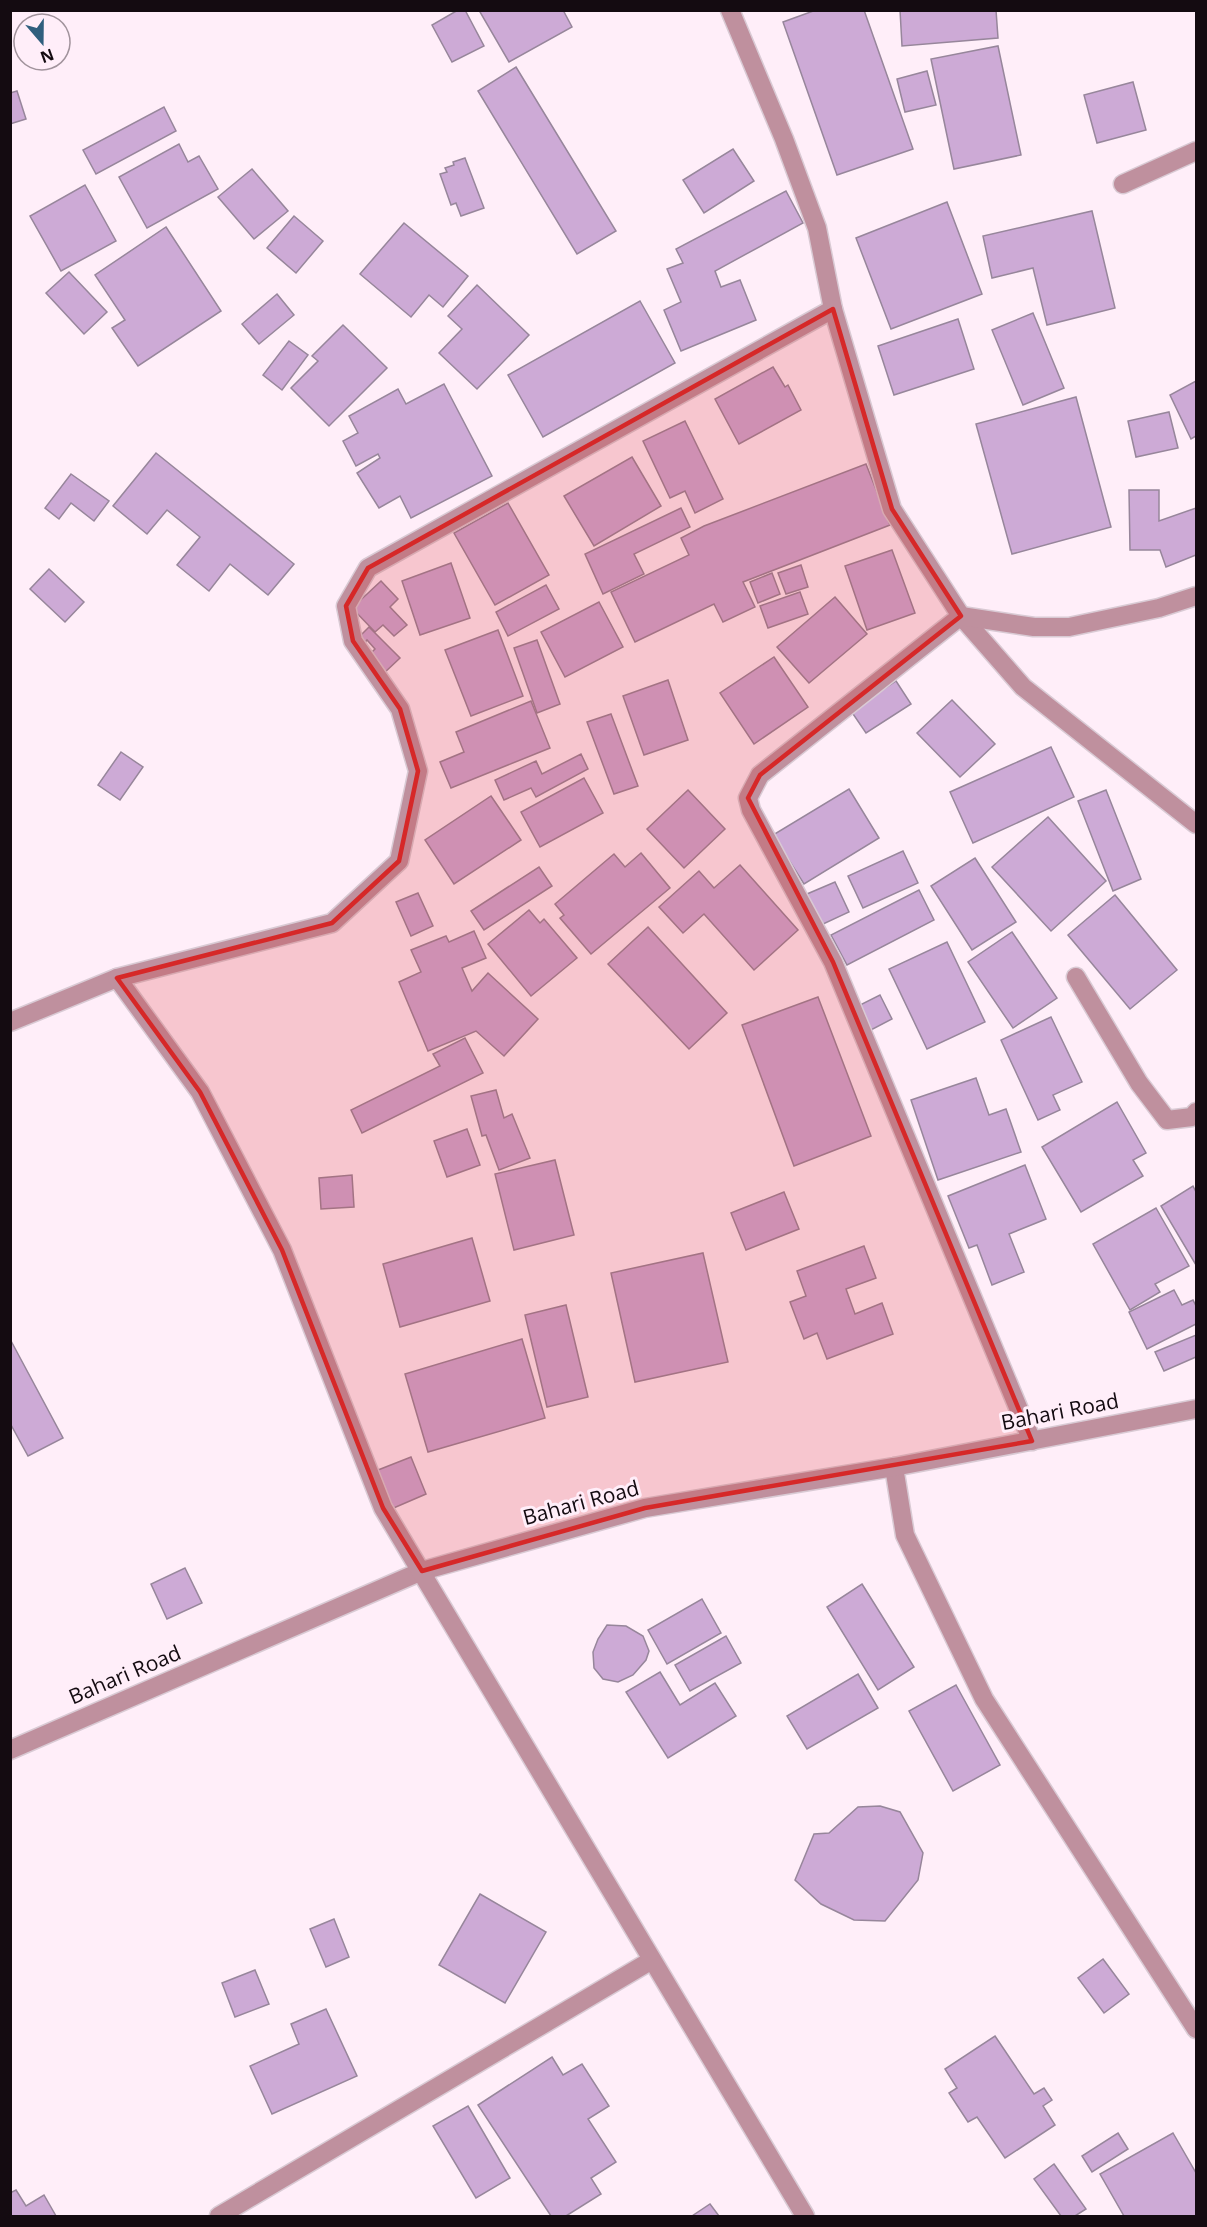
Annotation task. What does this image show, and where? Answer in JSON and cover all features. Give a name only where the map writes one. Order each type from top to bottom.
[{"type":"street","points":[[730,10],[784,138],[817,228],[833,309],[892,509],[962,616],[1023,687],[1197,824]]},
{"type":"street","points":[[1124,184],[1197,152]]},
{"type":"street","points":[[10,1022],[117,978],[332,923],[399,861],[418,771],[400,709],[353,640],[346,606],[368,568],[833,309]]},
{"type":"street","points":[[1032,1441],[833,962],[751,810],[748,798],[760,775],[962,616],[1035,627],[1069,627],[1159,608],[1197,596]]},
{"type":"street","points":[[1076,977],[1138,1083],[1167,1120],[1191,1117],[1197,1112]]},
{"type":"street","points":[[117,978],[200,1092],[282,1250],[383,1508],[805,2217]]},
{"type":"street","name":"Bahari Road","points":[[10,1750],[422,1571],[645,1508],[894,1467],[1197,1409]]},
{"type":"street","points":[[894,1467],[905,1535],[984,1699],[1197,2029]]},
{"type":"street","points":[[219,2217],[249,2209],[652,1960]]},
{"type":"highlighted area","points":[[833,309],[892,509],[961,616],[760,775],[748,798],[833,962],[1032,1441],[645,1508],[422,1571],[383,1508],[282,1250],[200,1092],[117,978],[332,923],[399,861],[418,771],[400,709],[353,641],[346,606],[368,568]]},
{"type":"building","points":[[458,10],[465,10],[484,46],[452,62],[432,25]]},
{"type":"building","points":[[483,10],[563,10],[572,27],[509,62],[480,12]]},
{"type":"building","points":[[816,10],[864,10],[913,149],[837,175],[783,22]]},
{"type":"building","points":[[900,10],[996,10],[998,38],[902,46]]},
{"type":"building","points":[[998,46],[1021,155],[954,169],[931,59]]},
{"type":"building","points":[[516,67],[616,231],[577,254],[478,91]]},
{"type":"building","points":[[927,71],[936,105],[905,112],[897,79]]},
{"type":"building","points":[[1133,82],[1146,130],[1097,143],[1084,95]]},
{"type":"building","points":[[17,91],[26,119],[10,124],[10,93]]},
{"type":"building","points":[[164,107],[176,131],[96,174],[83,150]]},
{"type":"building","points":[[179,144],[188,162],[199,156],[218,189],[147,228],[119,177]]},
{"type":"building","points":[[733,149],[754,181],[704,213],[683,180]]},
{"type":"building","points":[[465,158],[484,208],[461,216],[456,203],[451,205],[440,174],[447,172],[445,168],[454,165],[453,162]]},
{"type":"building","points":[[252,169],[288,211],[254,239],[218,197]]},
{"type":"building","points":[[85,185],[116,241],[61,271],[30,216]]},
{"type":"building","points":[[786,191],[803,223],[715,271],[721,287],[740,280],[756,320],[681,351],[664,310],[681,302],[667,269],[683,263],[676,249]]},
{"type":"building","points":[[947,202],[982,294],[891,329],[856,238]]},
{"type":"building","points":[[1092,211],[1115,308],[1047,325],[1033,268],[992,278],[983,236]]},
{"type":"building","points":[[294,216],[323,241],[296,273],[267,248]]},
{"type":"building","points":[[404,223],[468,276],[443,307],[429,295],[411,317],[360,274]]},
{"type":"building","points":[[166,227],[221,311],[138,366],[112,328],[125,320],[95,275]]},
{"type":"building","points":[[69,272],[107,312],[84,334],[46,293]]},
{"type":"building","points":[[477,285],[529,335],[477,389],[439,353],[462,329],[448,316]]},
{"type":"building","points":[[277,294],[294,315],[259,344],[242,324]]},
{"type":"building","points":[[640,301],[675,363],[543,437],[508,375]]},
{"type":"building","points":[[1033,313],[1064,388],[1023,405],[992,330]]},
{"type":"building","points":[[958,319],[974,369],[894,395],[878,346]]},
{"type":"building","points":[[343,325],[387,368],[329,426],[291,388],[318,361],[312,356]]},
{"type":"building","points":[[289,341],[308,355],[282,390],[263,375]]},
{"type":"building","points":[[773,367],[785,387],[788,385],[801,410],[739,444],[715,399]]},
{"type":"building","points":[[1196,381],[1196,436],[1191,439],[1170,395]]},
{"type":"building","points":[[444,384],[492,476],[411,518],[400,496],[379,508],[357,473],[380,458],[378,454],[356,466],[343,441],[358,433],[349,416],[398,389],[406,404]]},
{"type":"building","points":[[1076,397],[1111,527],[1012,554],[976,424]]},
{"type":"building","points":[[1169,412],[1178,448],[1136,457],[1128,421]]},
{"type":"building","points":[[685,421],[723,499],[695,513],[685,491],[670,498],[643,441]]},
{"type":"building","points":[[156,453],[294,564],[268,595],[230,564],[209,591],[177,565],[200,537],[167,510],[147,534],[113,506]]},
{"type":"building","points":[[632,457],[661,506],[594,546],[564,496]]},
{"type":"building","points":[[866,464],[890,525],[743,582],[755,607],[723,622],[714,604],[635,642],[611,592],[689,555],[681,538],[704,526]]},
{"type":"building","points":[[71,474],[109,501],[94,521],[71,503],[59,519],[45,508]]},
{"type":"building","points":[[1129,490],[1159,490],[1159,521],[1196,508],[1196,555],[1166,567],[1160,550],[1130,550]]},
{"type":"building","points":[[508,503],[549,575],[495,605],[454,533]]},
{"type":"building","points":[[681,508],[690,527],[634,554],[644,574],[603,594],[585,554]]},
{"type":"building","points":[[892,550],[915,613],[867,630],[845,566]]},
{"type":"building","points":[[451,563],[470,618],[420,635],[402,581]]},
{"type":"building","points":[[801,565],[808,587],[786,594],[778,573]]},
{"type":"building","points":[[49,569],[84,602],[65,622],[30,589]]},
{"type":"building","points":[[772,573],[780,594],[758,603],[750,582]]},
{"type":"building","points":[[381,581],[398,599],[390,607],[407,625],[394,636],[383,625],[375,632],[352,608]]},
{"type":"building","points":[[546,585],[559,609],[508,636],[496,612]]},
{"type":"building","points":[[800,592],[808,614],[768,628],[760,606]]},
{"type":"building","points":[[835,597],[867,634],[809,683],[777,647]]},
{"type":"building","points":[[599,602],[623,647],[565,677],[541,632]]},
{"type":"building","points":[[369,627],[400,658],[383,674],[366,658],[375,649],[367,640],[362,646],[356,640]]},
{"type":"building","points":[[498,630],[523,696],[471,716],[445,650]]},
{"type":"building","points":[[537,640],[560,704],[537,713],[514,648]]},
{"type":"building","points":[[774,657],[808,707],[754,744],[720,693]]},
{"type":"building","points":[[668,680],[688,740],[644,755],[623,696]]},
{"type":"building","points":[[896,681],[911,704],[866,733],[851,711]]},
{"type":"building","points":[[952,700],[995,744],[960,777],[917,733]]},
{"type":"building","points":[[531,701],[550,748],[451,788],[440,762],[464,752],[456,732]]},
{"type":"building","points":[[611,714],[638,786],[614,794],[587,722]]},
{"type":"building","points":[[1051,747],[1074,797],[973,843],[950,792]]},
{"type":"building","points":[[121,752],[143,767],[120,800],[98,785]]},
{"type":"building","points":[[581,754],[588,769],[536,797],[531,788],[504,800],[495,780],[536,761],[542,774]]},
{"type":"building","points":[[584,778],[603,813],[540,847],[521,812]]},
{"type":"building","points":[[849,789],[879,838],[804,884],[773,835]]},
{"type":"building","points":[[688,790],[725,829],[684,868],[647,829]]},
{"type":"building","points":[[1106,790],[1141,879],[1113,891],[1078,801]]},
{"type":"building","points":[[491,796],[521,840],[454,884],[425,840]]},
{"type":"building","points":[[1048,817],[1106,881],[1051,931],[992,867]]},
{"type":"building","points":[[903,851],[918,883],[863,908],[848,876]]},
{"type":"building","points":[[641,853],[670,888],[591,954],[560,918],[564,915],[555,904],[614,854],[625,867]]},
{"type":"building","points":[[975,858],[1016,922],[972,950],[931,886]]},
{"type":"building","points":[[740,865],[798,930],[754,970],[704,914],[683,933],[659,907],[699,871],[714,888]]},
{"type":"building","points":[[539,867],[552,886],[484,930],[471,911]]},
{"type":"building","points":[[835,882],[849,912],[821,925],[807,894]]},
{"type":"building","points":[[919,890],[934,920],[847,965],[831,935]]},
{"type":"building","points":[[418,893],[433,926],[411,936],[396,902]]},
{"type":"building","points":[[1115,895],[1177,970],[1130,1009],[1068,935]]},
{"type":"building","points":[[529,910],[540,923],[544,919],[577,958],[531,996],[488,944]]},
{"type":"building","points":[[648,927],[727,1013],[689,1049],[608,964]]},
{"type":"building","points":[[474,931],[486,958],[462,968],[472,991],[488,973],[538,1019],[504,1056],[476,1031],[428,1051],[399,982],[421,972],[411,950],[446,936],[449,942]]},
{"type":"building","points":[[1012,932],[1057,998],[1013,1028],[968,962]]},
{"type":"building","points":[[947,942],[985,1022],[927,1049],[889,969]]},
{"type":"building","points":[[880,995],[892,1019],[869,1031],[856,1007]]},
{"type":"building","points":[[818,997],[871,1136],[794,1166],[742,1025]]},
{"type":"building","points":[[1051,1017],[1082,1082],[1053,1095],[1060,1110],[1038,1120],[1001,1040]]},
{"type":"building","points":[[465,1038],[483,1073],[362,1133],[351,1110],[440,1066],[433,1054]]},
{"type":"building","points":[[976,1078],[989,1115],[1006,1109],[1021,1152],[938,1180],[911,1100]]},
{"type":"building","points":[[496,1090],[504,1118],[512,1114],[530,1158],[499,1170],[486,1135],[482,1136],[471,1096]]},
{"type":"building","points":[[1117,1102],[1146,1153],[1133,1160],[1143,1176],[1081,1212],[1042,1147]]},
{"type":"building","points":[[467,1129],[480,1165],[447,1177],[434,1141]]},
{"type":"building","points":[[555,1160],[574,1235],[514,1250],[495,1174]]},
{"type":"building","points":[[1025,1165],[1046,1219],[1009,1234],[1024,1272],[992,1285],[977,1245],[969,1248],[948,1196]]},
{"type":"building","points":[[352,1175],[354,1207],[321,1209],[319,1178]]},
{"type":"building","points":[[1193,1186],[1196,1192],[1196,1265],[1161,1206]]},
{"type":"building","points":[[784,1192],[799,1229],[746,1250],[731,1213]]},
{"type":"building","points":[[1156,1208],[1189,1266],[1155,1284],[1160,1292],[1130,1310],[1093,1244]]},
{"type":"building","points":[[472,1238],[490,1301],[400,1327],[383,1264]]},
{"type":"building","points":[[864,1246],[876,1278],[846,1289],[855,1314],[882,1303],[893,1334],[827,1359],[817,1333],[804,1339],[790,1302],[806,1296],[797,1271]]},
{"type":"building","points":[[703,1253],[728,1362],[635,1382],[611,1273]]},
{"type":"building","points":[[1174,1290],[1182,1305],[1193,1300],[1196,1306],[1196,1324],[1147,1349],[1129,1312]]},
{"type":"building","points":[[566,1305],[588,1397],[547,1407],[525,1315]]},
{"type":"building","points":[[1196,1335],[1196,1357],[1164,1371],[1155,1352]]},
{"type":"building","points":[[10,1339],[63,1438],[28,1456],[10,1423]]},
{"type":"building","points":[[522,1339],[545,1418],[428,1452],[405,1374]]},
{"type":"building","points":[[411,1457],[426,1494],[389,1510],[373,1472]]},
{"type":"building","points":[[185,1568],[202,1603],[167,1619],[151,1584]]},
{"type":"building","points":[[862,1584],[914,1667],[878,1690],[827,1607]]},
{"type":"building","points":[[702,1599],[721,1633],[667,1664],[648,1630]]},
{"type":"building","points":[[607,1625],[626,1626],[643,1636],[649,1651],[646,1660],[633,1675],[618,1682],[603,1679],[594,1668],[593,1652]]},
{"type":"building","points":[[726,1636],[741,1663],[690,1691],[675,1665]]},
{"type":"building","points":[[660,1672],[680,1705],[715,1683],[736,1716],[668,1758],[626,1692]]},
{"type":"building","points":[[858,1674],[878,1708],[807,1749],[787,1716]]},
{"type":"building","points":[[956,1685],[1000,1765],[953,1791],[909,1711]]},
{"type":"building","points":[[880,1806],[900,1812],[923,1853],[918,1880],[885,1921],[854,1920],[821,1904],[795,1880],[814,1834],[829,1833],[858,1807]]},
{"type":"building","points":[[480,1894],[546,1932],[505,2003],[439,1965]]},
{"type":"building","points":[[334,1919],[349,1957],[326,1967],[310,1929]]},
{"type":"building","points":[[1103,1959],[1129,1994],[1104,2013],[1078,1978]]},
{"type":"building","points":[[255,1970],[269,2004],[235,2017],[222,1983]]},
{"type":"building","points":[[326,2009],[357,2076],[272,2114],[250,2066],[299,2044],[291,2024]]},
{"type":"building","points":[[995,2036],[1034,2094],[1044,2088],[1052,2100],[1043,2106],[1055,2125],[1005,2158],[977,2117],[968,2122],[949,2093],[957,2088],[945,2069]]},
{"type":"building","points":[[552,2057],[563,2075],[582,2064],[609,2106],[588,2119],[616,2162],[591,2178],[601,2194],[566,2216],[551,2216],[478,2105]]},
{"type":"building","points":[[468,2106],[510,2178],[476,2198],[433,2126]]},
{"type":"building","points":[[1118,2133],[1128,2149],[1092,2172],[1082,2156]]},
{"type":"building","points":[[1173,2133],[1196,2173],[1196,2216],[1124,2216],[1100,2174]]},
{"type":"building","points":[[1054,2164],[1086,2209],[1075,2216],[1061,2216],[1034,2179]]},
{"type":"building","points":[[16,2190],[26,2206],[44,2195],[56,2216],[10,2216],[10,2193]]},
{"type":"building","points":[[710,2204],[719,2216],[692,2216]]}]
